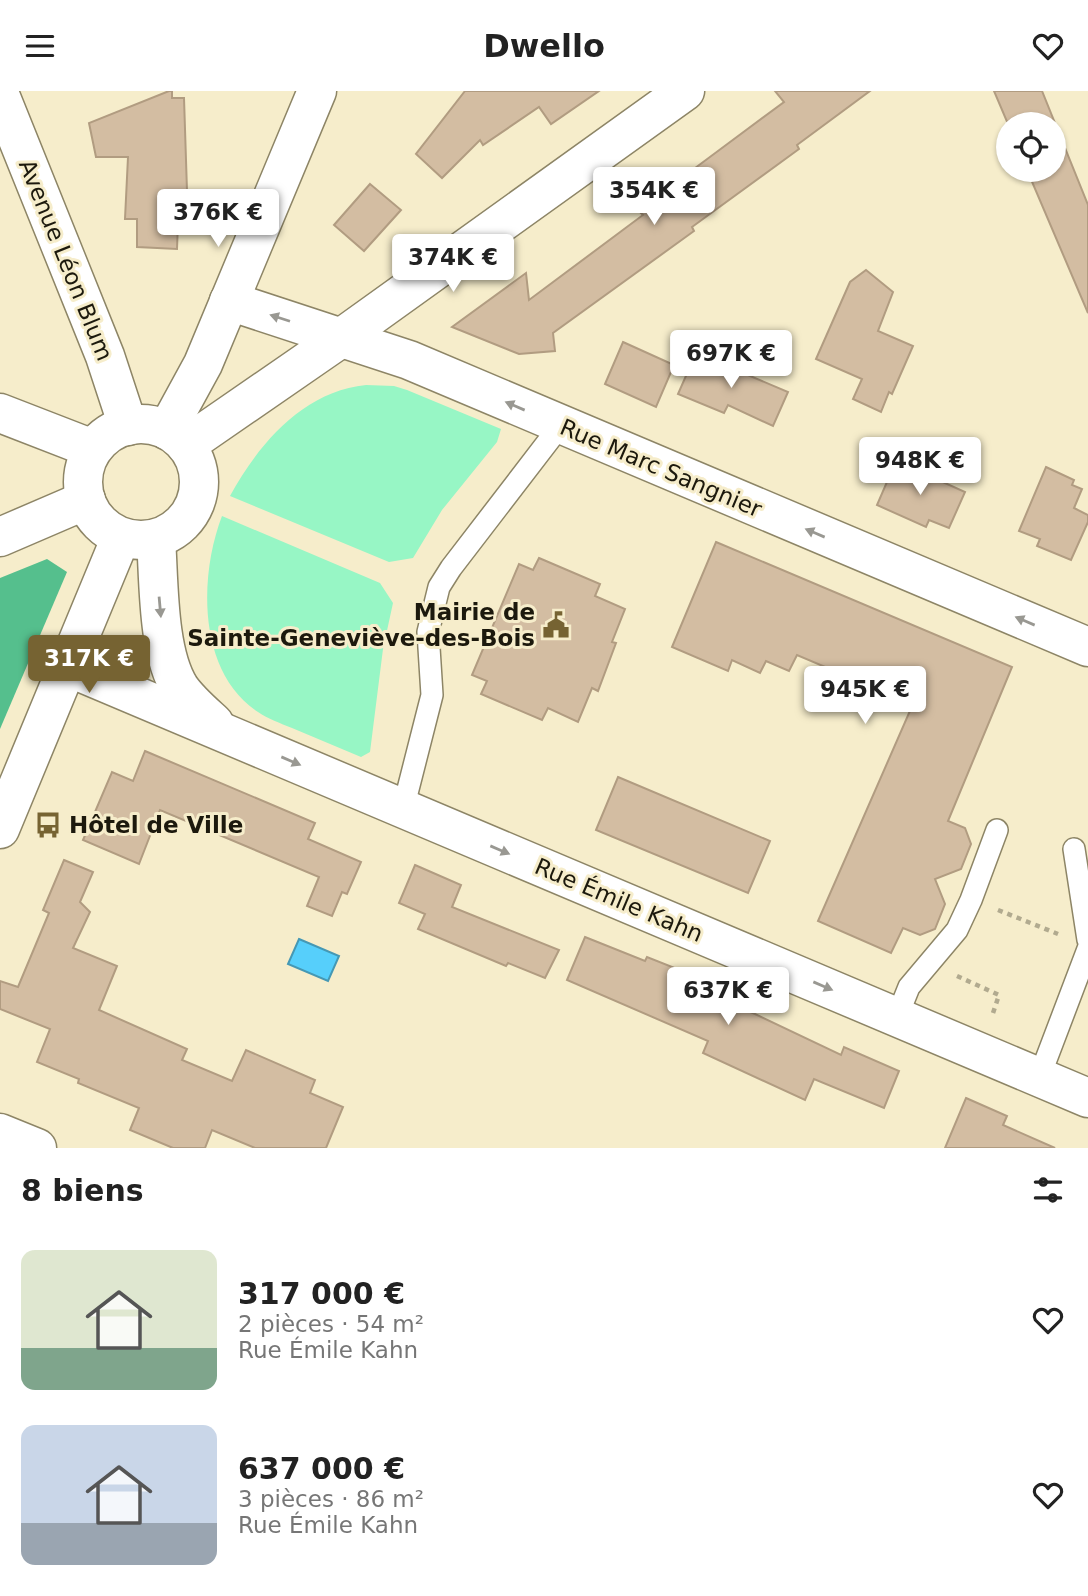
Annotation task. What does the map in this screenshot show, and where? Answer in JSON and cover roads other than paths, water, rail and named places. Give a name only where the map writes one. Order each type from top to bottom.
[{"type":"street","points":[[177,438],[203,364],[317,91]]},
{"type":"street","points":[[177,438],[341,338],[685,91]]},
{"type":"street","name":"Avenue Léon Blum","points":[[0,95],[106,356],[128,426]]},
{"type":"street","name":"Rue Marc Sangnier","points":[[229,302],[409,361],[1088,647]]},
{"type":"street","points":[[0,413],[93,449]]},
{"type":"street","points":[[148,424],[177,438],[196,462],[200,481],[197,500],[188,517],[174,531],[139,538],[106,529],[94,516],[86,500],[83,483],[85,465],[93,449],[109,434],[128,426],[148,424]]},
{"type":"street","points":[[0,537],[86,500]]},
{"type":"street","points":[[0,829],[68,667],[139,538]]},
{"type":"street","name":"Rue Émile Kahn","points":[[139,538],[161,615],[168,659],[179,687],[228,735]]},
{"type":"street","name":"Rue Émile Kahn","points":[[68,667],[1088,1098]]},
{"type":"street","points":[[0,1133],[37,1148]]},
{"type":"lane","points":[[403,809],[432,695],[428,632],[439,587],[560,426]]},
{"type":"lane","points":[[897,1017],[909,986],[957,930],[997,829]]},
{"type":"lane","points":[[1074,849],[1088,940]]},
{"type":"lane","points":[[1039,1078],[1088,949]]},
{"type":"water","points":[[299,939],[339,956],[328,981],[288,964]]},
{"type":"place","name":"Mairie de Sainte-Geneviève-des-Bois","points":[[556,625]]},
{"type":"place","name":"Hôtel de Ville","points":[[48,825]]}]
